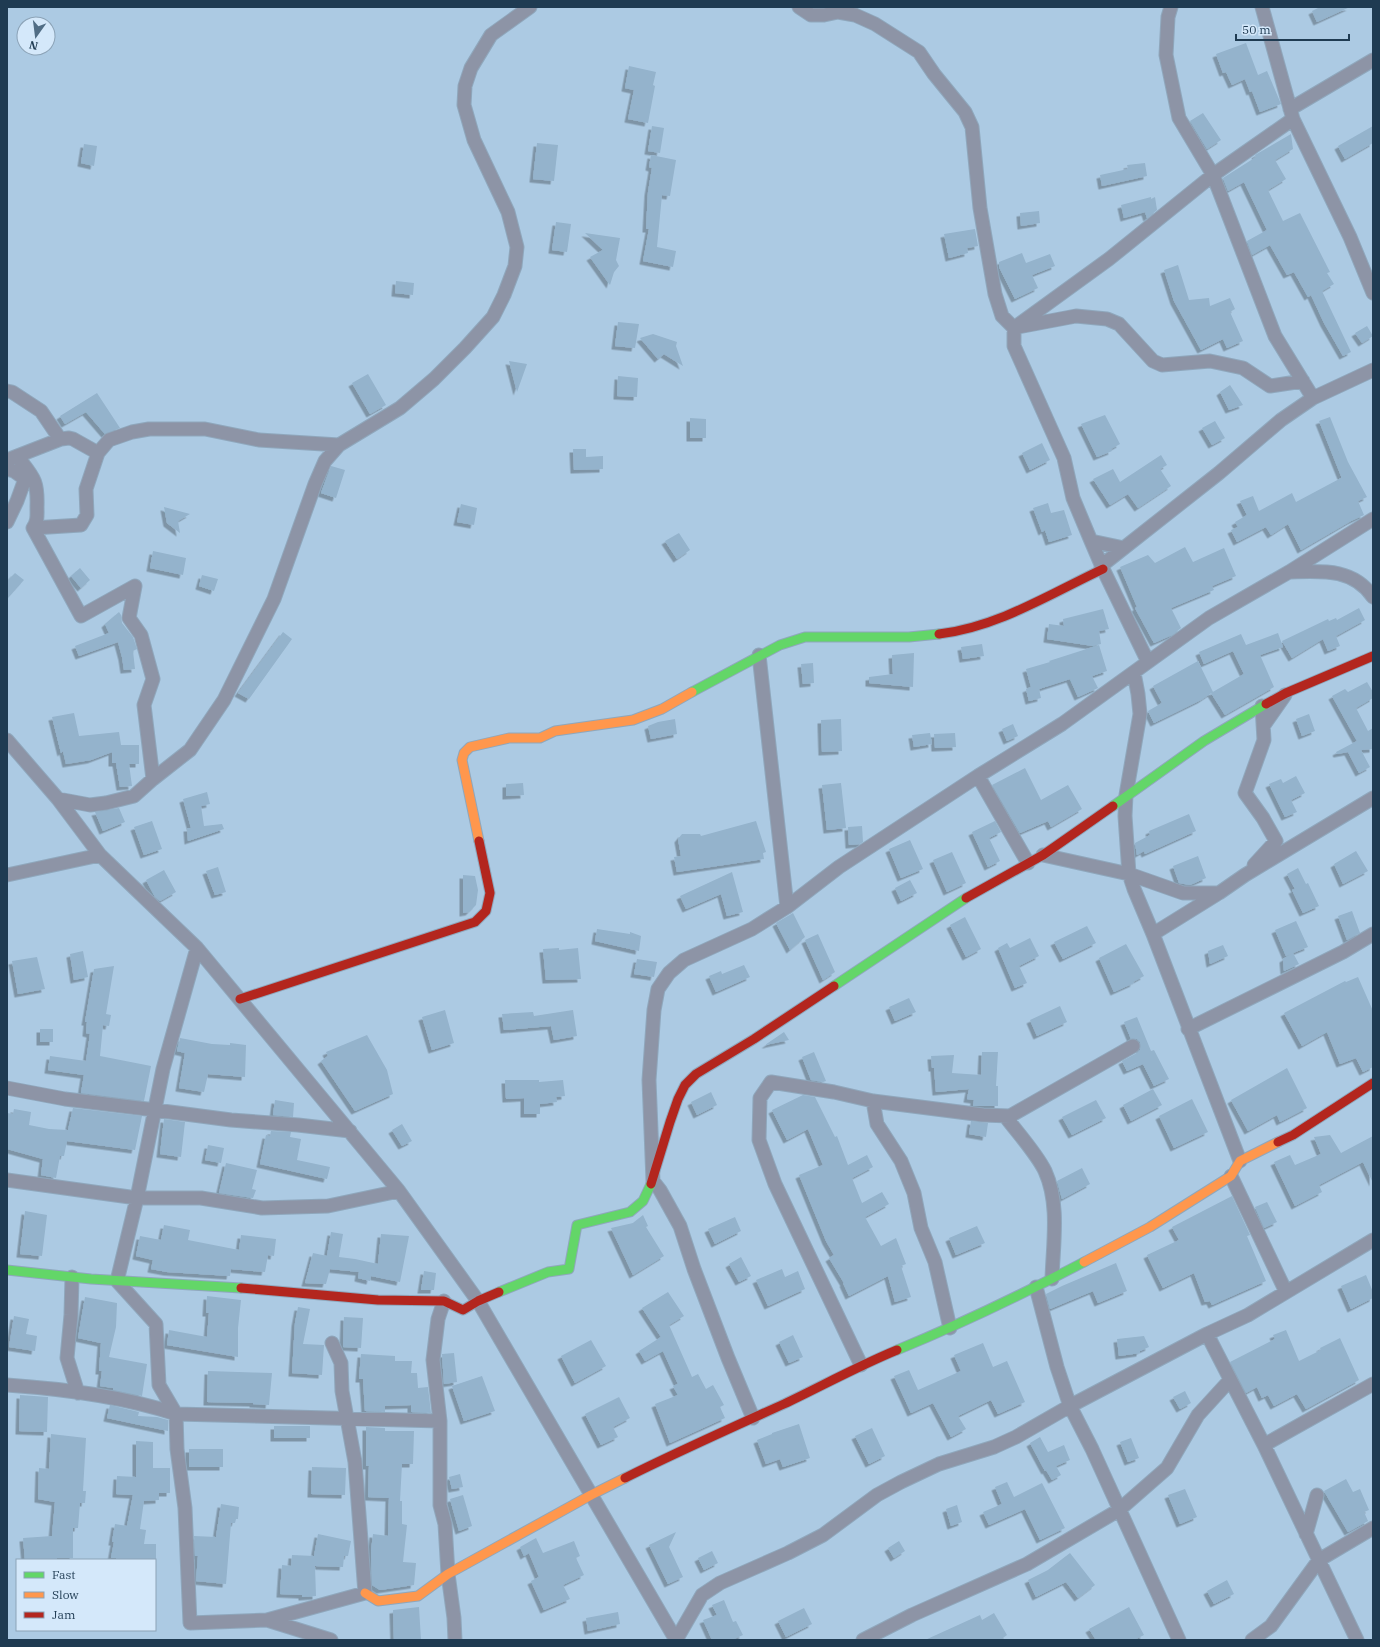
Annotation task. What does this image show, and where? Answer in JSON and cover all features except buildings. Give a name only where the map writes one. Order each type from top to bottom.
[{"type":"street","points":[[58,799],[90,804],[106,804],[134,796],[152,779],[190,750],[224,700],[274,599],[315,484],[325,461],[339,444],[400,408],[434,379],[493,317],[504,295],[515,266],[516,247],[508,212],[474,140],[464,105],[465,86],[471,68],[491,35],[530,7]]},
{"type":"street","points":[[799,7],[812,15],[824,16],[838,12],[855,15],[875,24],[919,52],[934,74],[965,112],[972,127],[980,208],[995,294],[1002,316],[1014,328],[1014,346],[1064,458],[1073,498],[1102,568],[1148,662]]},
{"type":"street","points":[[1172,7],[1168,17],[1166,55],[1179,118],[1212,175],[1275,336],[1313,398]]},
{"type":"street","points":[[1262,7],[1291,114],[1350,236],[1373,293]]},
{"type":"street","points":[[1014,328],[1109,260],[1212,175],[1291,114],[1373,60]]},
{"type":"street","points":[[1014,328],[1076,316],[1107,318],[1119,324],[1153,361],[1162,364],[1210,361],[1243,368],[1270,386],[1303,380]]},
{"type":"street","points":[[240,999],[475,922],[486,911],[490,893],[462,760],[464,753],[470,746],[509,738],[540,738],[555,731],[633,720],[662,709],[780,645],[805,636],[909,637],[961,631],[994,621],[1102,568],[1124,548],[1219,473],[1281,420],[1313,398],[1373,370]]},
{"type":"street","points":[[7,392],[12,392],[41,411],[60,440]]},
{"type":"street","points":[[33,528],[81,525],[87,515],[86,489],[98,453],[109,440],[132,432],[149,429],[205,429],[259,440],[339,444]]},
{"type":"street","points":[[33,528],[37,522],[37,486],[35,480],[12,458],[69,438],[98,453]]},
{"type":"street","points":[[7,469],[14,471],[25,479],[7,522]]},
{"type":"street","points":[[753,1418],[694,1269],[680,1226],[660,1190],[653,1181],[649,1080],[654,1010],[658,989],[669,973],[684,960],[752,929],[787,907],[839,867],[978,776],[1062,724],[1209,618],[1289,572],[1373,519]]},
{"type":"street","points":[[33,528],[81,616],[136,586],[128,618],[141,635],[153,679],[144,705],[152,779]]},
{"type":"street","points":[[1091,541],[1124,548]]},
{"type":"street","points":[[1289,572],[1324,570],[1347,575],[1367,589],[1373,597]]},
{"type":"street","points":[[759,656],[787,907]]},
{"type":"street","points":[[7,1270],[116,1281],[219,1286],[378,1300],[444,1301],[463,1310],[478,1301],[548,1272],[569,1269],[577,1225],[630,1212],[643,1201],[653,1181],[678,1100],[685,1085],[696,1074],[754,1039],[976,892],[1043,855],[1204,741],[1286,693],[1373,656]]},
{"type":"street","points":[[1134,673],[1140,714],[1126,795],[1125,816],[1129,874],[1240,1161]]},
{"type":"street","points":[[1264,725],[1286,693]]},
{"type":"street","points":[[1245,875],[1276,841],[1263,818],[1245,793],[1264,740],[1262,706]]},
{"type":"street","points":[[7,740],[58,799],[100,855],[197,948],[399,1191],[478,1301],[676,1640],[702,1595],[720,1583],[788,1553],[823,1535],[877,1495],[901,1482],[939,1464],[1005,1442],[1207,1334],[1248,1315],[1373,1240]]},
{"type":"street","points":[[978,776],[1028,863]]},
{"type":"street","points":[[1153,934],[1219,894],[1245,875],[1373,798]]},
{"type":"street","points":[[7,876],[100,855]]},
{"type":"street","points":[[1043,855],[1129,874],[1183,893],[1219,894]]},
{"type":"street","points":[[1188,1029],[1343,952],[1373,934]]},
{"type":"street","points":[[116,1281],[137,1198],[164,1069],[197,948]]},
{"type":"street","points":[[861,1365],[775,1184],[759,1140],[760,1098],[771,1082],[834,1092],[873,1101],[983,1116],[1010,1116],[1133,1046]]},
{"type":"street","points":[[116,1281],[156,1324],[159,1386],[176,1414],[177,1449],[186,1508],[190,1623],[267,1620],[365,1593],[378,1601],[418,1596],[448,1574],[591,1495],[668,1456],[786,1403],[861,1365],[950,1328],[1036,1287],[1150,1227],[1231,1176],[1240,1161],[1293,1136],[1373,1083]]},
{"type":"street","points":[[7,1088],[65,1099],[231,1120],[350,1131]]},
{"type":"street","points":[[873,1101],[877,1124],[901,1162],[914,1193],[921,1228],[935,1262],[950,1328]]},
{"type":"street","points":[[1005,1116],[1042,1166],[1048,1180],[1054,1208],[1052,1278]]},
{"type":"street","points":[[1231,1176],[1286,1292]]},
{"type":"street","points":[[7,1180],[137,1198],[201,1198],[262,1208],[328,1206],[399,1191]]},
{"type":"street","points":[[72,1277],[68,1358],[78,1393]]},
{"type":"street","points":[[1036,1287],[1057,1367],[1070,1406],[1178,1640]]},
{"type":"street","points":[[444,1301],[438,1319],[433,1360],[440,1421],[440,1505],[445,1524],[448,1574],[454,1618],[455,1640]]},
{"type":"street","points":[[1207,1334],[1264,1445],[1357,1640]]},
{"type":"street","points":[[332,1343],[341,1363],[342,1391],[355,1462],[365,1593]]},
{"type":"street","points":[[863,1640],[912,1615],[1027,1564],[1119,1510],[1167,1468],[1198,1415],[1230,1380]]},
{"type":"street","points":[[1264,1445],[1373,1384]]},
{"type":"street","points":[[7,1385],[78,1393],[145,1404],[176,1414],[440,1421]]},
{"type":"street","points":[[1306,1534],[1317,1495]]},
{"type":"street","points":[[1252,1640],[1271,1626],[1319,1560],[1373,1528]]},
{"type":"street","points":[[267,1620],[331,1640]]},
{"type":"traffic: fast","points":[[692,692],[780,645],[805,637],[909,637],[939,634]]},
{"type":"traffic: fast","points":[[1113,806],[1204,741],[1266,704]]},
{"type":"traffic: fast","points":[[834,986],[966,898]]},
{"type":"traffic: fast","points":[[499,1292],[548,1272],[569,1269],[577,1225],[630,1212],[643,1201],[651,1184]]},
{"type":"traffic: fast","points":[[897,1350],[992,1308],[1084,1262]]},
{"type":"traffic: fast","points":[[7,1270],[91,1279],[241,1288]]},
{"type":"traffic: slow","points":[[479,841],[462,760],[464,753],[470,747],[509,738],[540,738],[555,731],[633,720],[662,709],[692,692]]},
{"type":"traffic: slow","points":[[1084,1262],[1150,1227],[1231,1176],[1240,1161],[1278,1142]]},
{"type":"traffic: slow","points":[[365,1593],[378,1601],[418,1596],[448,1574],[591,1495],[625,1478]]},
{"type":"traffic: jam","points":[[939,634],[961,630],[1003,617],[1103,569]]},
{"type":"traffic: jam","points":[[1266,704],[1286,693],[1373,656]]},
{"type":"traffic: jam","points":[[966,898],[1043,855],[1113,806]]},
{"type":"traffic: jam","points":[[240,999],[475,922],[486,911],[490,893],[479,841]]},
{"type":"traffic: jam","points":[[651,1184],[670,1122],[678,1099],[685,1085],[696,1074],[754,1039],[834,986]]},
{"type":"traffic: jam","points":[[1278,1142],[1293,1135],[1373,1083]]},
{"type":"traffic: jam","points":[[241,1288],[378,1300],[444,1301],[463,1310],[478,1301],[499,1292]]},
{"type":"traffic: jam","points":[[625,1478],[897,1350]]}]
